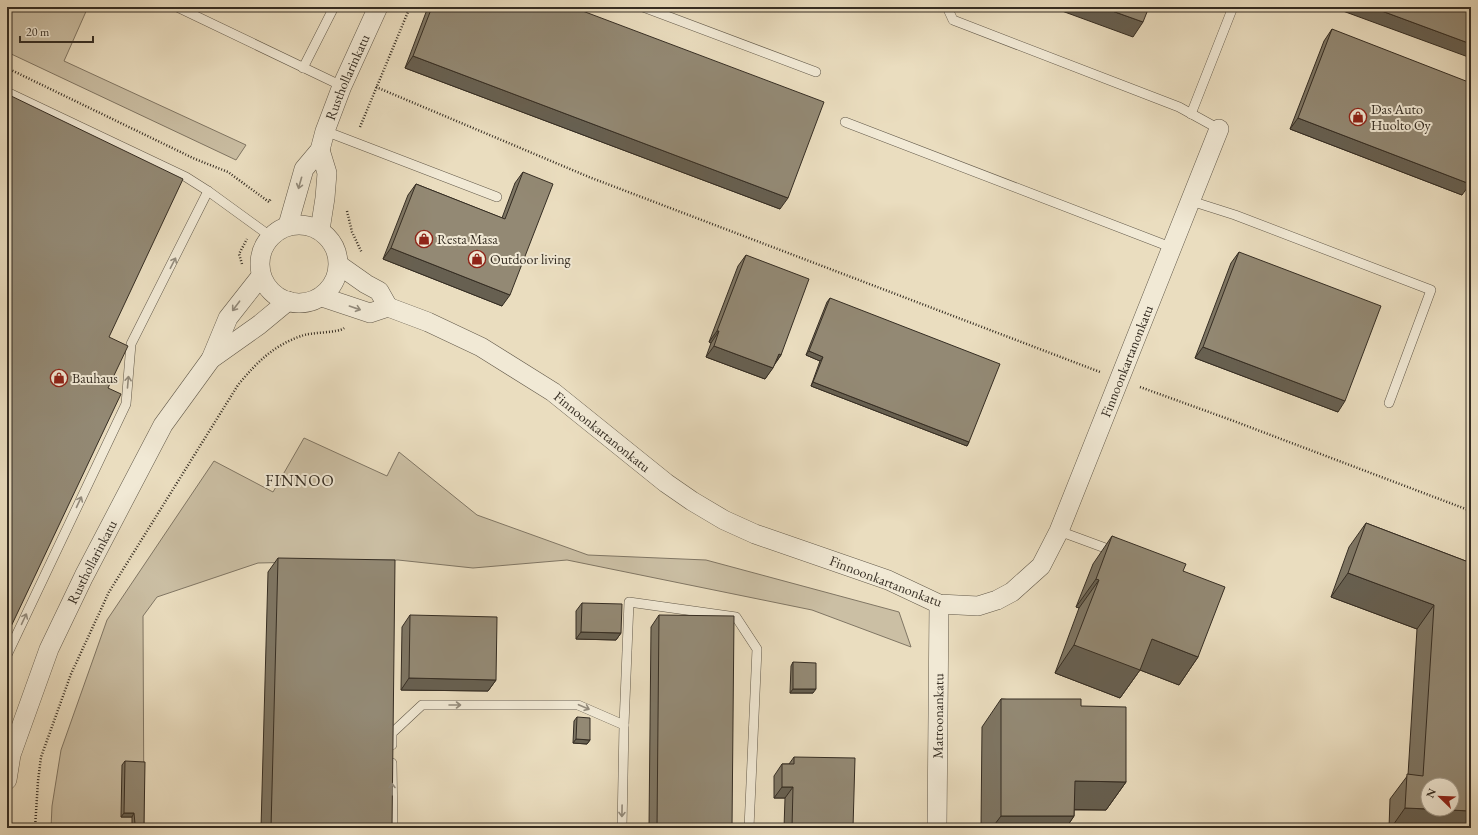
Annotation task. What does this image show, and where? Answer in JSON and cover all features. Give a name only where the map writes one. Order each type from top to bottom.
[{"type":"street","name":"Rusthollarinkatu","points":[[288,225],[304,169],[320,150],[325,131],[342,86],[378,7]]},
{"type":"street","name":"Finnoonkartanonkatu","points":[[388,307],[428,322],[475,344],[512,365],[553,392],[666,483],[724,520],[755,534],[888,580],[939,604],[978,606],[997,600],[1012,592],[1041,566],[1059,531],[1220,130]]},
{"type":"street","points":[[320,150],[327,173],[320,230]]},
{"type":"street","points":[[300,224],[311,226],[320,230],[329,238],[338,255],[339,265],[334,282],[329,291],[322,297],[303,303],[288,301],[272,292],[266,286],[261,276],[260,264],[261,253],[270,236],[274,231],[288,225],[300,224]]},
{"type":"street","points":[[322,297],[370,313],[388,307],[379,291],[366,284],[339,265]]},
{"type":"street","name":"Rusthollarinkatu","points":[[7,780],[11,755],[46,656],[84,576],[164,426],[211,359],[228,318],[261,276]]},
{"type":"street","name":"Rusthollarinkatu","points":[[211,359],[259,325],[288,301]]},
{"type":"street","name":"Matroonankatu","points":[[937,828],[939,604]]},
{"type":"lane","points":[[177,7],[342,86]]},
{"type":"lane","points":[[303,68],[334,7]]},
{"type":"lane","points":[[643,7],[816,72]]},
{"type":"lane","points":[[947,7],[953,20],[1179,107],[1220,130]]},
{"type":"lane","points":[[1191,114],[1233,7]]},
{"type":"lane","points":[[7,92],[186,177],[270,236]]},
{"type":"lane","points":[[845,122],[1173,248]]},
{"type":"lane","points":[[325,131],[498,197]]},
{"type":"lane","points":[[7,655],[126,404],[131,344],[182,246],[208,191]]},
{"type":"lane","points":[[1191,201],[1234,215],[1431,290],[1389,403]]},
{"type":"lane","points":[[1059,531],[1125,556]]},
{"type":"lane","points":[[622,828],[629,602],[736,618],[757,649],[749,828]]},
{"type":"lane","points":[[393,828],[392,733],[422,705],[578,705],[624,725]]},
{"type":"path","points":[[353,142],[410,7]]},
{"type":"path","points":[[7,68],[195,159],[228,172],[268,202]]},
{"type":"path","points":[[376,86],[589,177],[1120,380],[1232,420],[1471,511]]},
{"type":"path","points":[[346,207],[352,232],[365,258]]},
{"type":"path","points":[[35,828],[38,781],[42,757],[71,674],[113,586],[238,385],[255,364],[274,348],[293,339],[317,332],[336,332],[342,330],[345,326]]},
{"type":"shaded area","points":[[7,7],[88,7],[64,61],[246,145],[236,160],[7,52]]},
{"type":"shaded area","points":[[304,438],[387,476],[399,452],[477,515],[588,555],[706,560],[899,612],[911,647],[812,610],[567,560],[473,568],[398,560],[258,563],[157,597],[143,616],[144,828],[51,828],[52,806],[61,750],[107,620],[214,461],[273,492]]},
{"type":"building","points":[[432,7],[572,7],[824,102],[788,198],[413,56]]},
{"type":"building","points":[[1101,7],[1149,7],[1143,22]]},
{"type":"building","points":[[1371,7],[1471,7],[1471,44]]},
{"type":"building","points":[[1332,29],[1471,83],[1470,184],[1298,118]]},
{"type":"building","name":"Bauhaus","points":[[7,94],[183,179],[109,337],[128,346],[108,388],[121,394],[7,635]]},
{"type":"building","points":[[523,172],[553,184],[510,295],[391,248],[416,184],[505,219]]},
{"type":"building","points":[[1239,252],[1381,306],[1345,401],[1203,347]]},
{"type":"building","points":[[746,255],[809,279],[781,355],[779,354],[773,368],[714,346],[719,331],[717,331]]},
{"type":"building","points":[[830,298],[1000,364],[969,442],[813,382],[823,357],[809,351]]},
{"type":"building","points":[[1366,523],[1471,563],[1471,811],[1460,810],[1460,777],[1420,777],[1420,809],[1405,808],[1407,774],[1423,776],[1434,605],[1348,573]]},
{"type":"building","points":[[1112,536],[1186,564],[1183,571],[1225,587],[1198,657],[1152,639],[1140,670],[1074,645],[1099,580],[1096,579]]},
{"type":"building","points":[[278,558],[395,560],[392,828],[271,828]]},
{"type":"building","points":[[582,603],[622,604],[621,633],[581,632]]},
{"type":"building","points":[[410,615],[497,617],[496,680],[409,678]]},
{"type":"building","points":[[659,615],[734,616],[732,828],[657,828]]},
{"type":"building","points":[[793,662],[816,663],[816,689],[793,689]]},
{"type":"building","points":[[1001,699],[1081,699],[1081,706],[1126,707],[1126,782],[1075,781],[1074,816],[1001,816]]},
{"type":"building","points":[[577,717],[590,718],[590,740],[576,739]]},
{"type":"building","points":[[794,757],[855,758],[853,828],[792,828],[793,787],[782,787],[782,764],[794,764]]},
{"type":"building","points":[[125,761],[145,762],[144,824],[135,824],[134,813],[124,813]]},
{"type":"place","name":"Das Auto Huolto Oy","points":[[1358,117]]},
{"type":"place","name":"Resta Masa","points":[[424,239]]},
{"type":"place","name":"Outdoor living","points":[[477,259]]},
{"type":"place","name":"Bauhaus","points":[[59,378]]},
{"type":"district","name":"FINNOO","points":[[300,480]]}]
